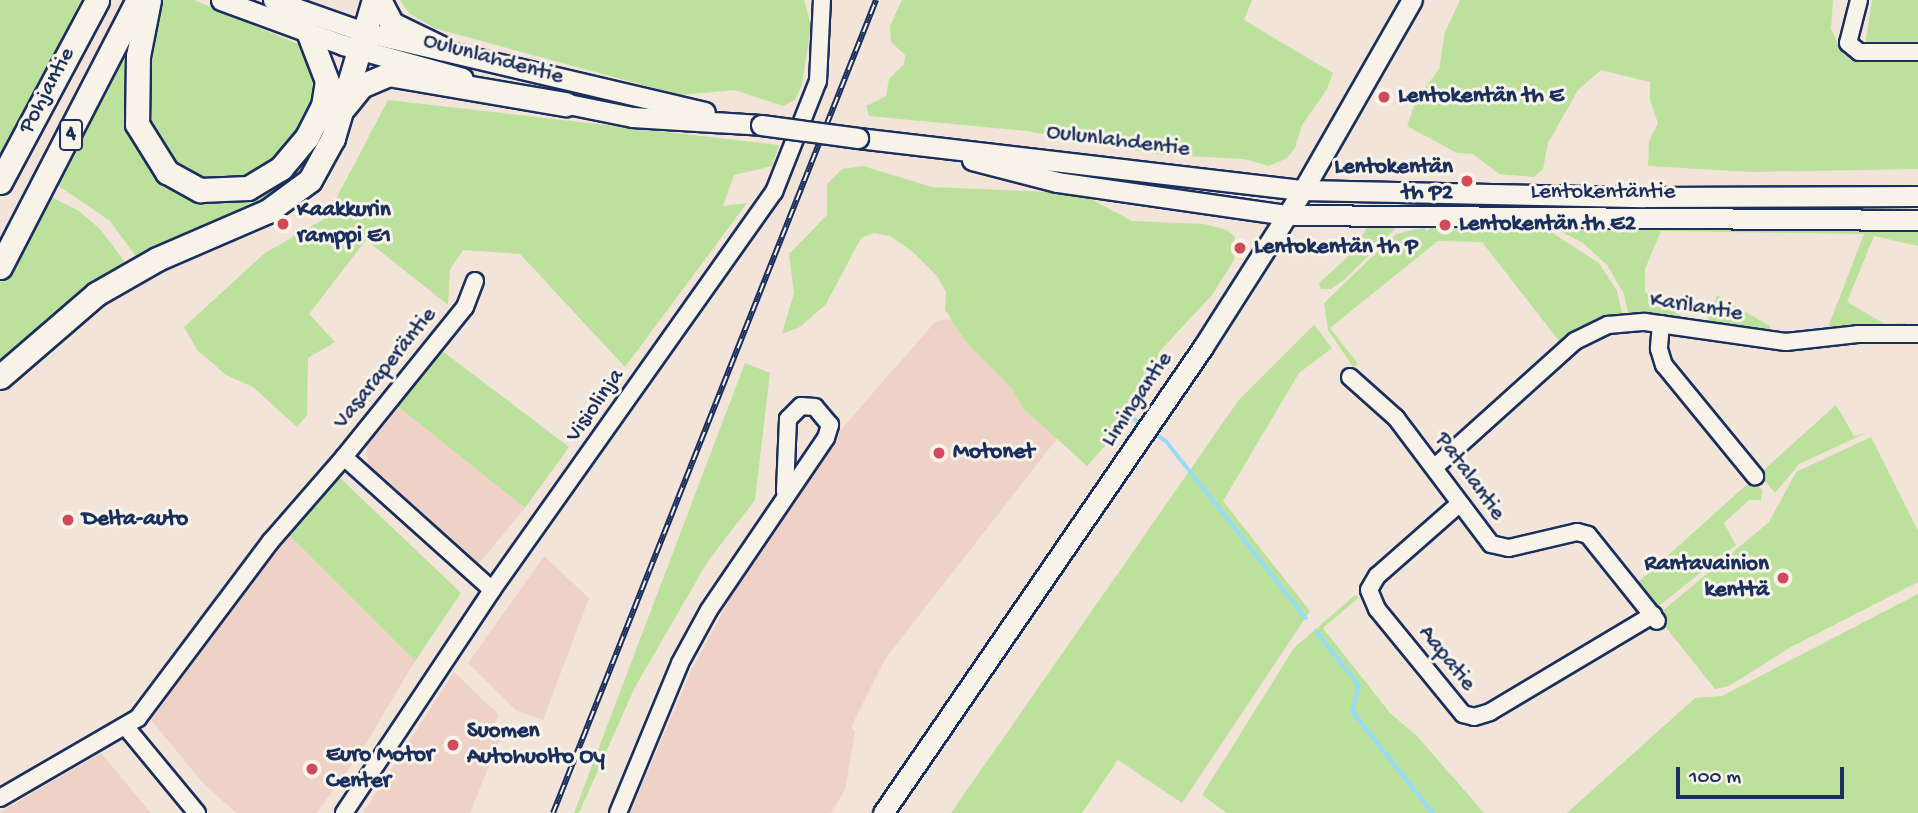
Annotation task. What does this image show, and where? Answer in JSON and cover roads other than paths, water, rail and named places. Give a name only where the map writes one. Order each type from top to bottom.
[{"type":"highway","name":"Pohjantie","points":[[0,182],[94,0]]},
{"type":"highway","name":"Pohjantie","points":[[0,267],[138,0]]},
{"type":"highway","points":[[149,0],[138,56],[137,124],[167,172],[200,190],[235,189],[257,183],[281,168],[307,137],[323,106],[327,81],[309,34]]},
{"type":"highway","points":[[0,377],[96,294],[157,258],[292,198],[324,159],[341,112],[374,0]]},
{"type":"highway","points":[[380,0],[392,24],[441,48]]},
{"type":"highway","points":[[341,112],[361,86],[389,74],[565,104]]},
{"type":"main road","name":"Oulunlahdentie","points":[[221,0],[309,34],[441,48],[761,125]]},
{"type":"main road","name":"Oulunlahdentie","points":[[273,0],[362,41],[565,104],[632,117],[761,125],[858,138],[927,149],[1057,182],[1287,215]]},
{"type":"main road","name":"Limingantie","points":[[883,813],[1131,455],[1303,190],[1412,0]]},
{"type":"main road","name":"Oulunlahdentie","points":[[927,149],[1023,155],[1303,190]]},
{"type":"main road","name":"Lentokentäntie","points":[[1303,190],[1644,197],[1918,196]]},
{"type":"main road","name":"Lentokentäntie","points":[[1287,215],[1918,220]]},
{"type":"street","name":"Visiolinja","points":[[344,813],[492,590],[774,192],[818,81],[822,0]]},
{"type":"street","points":[[1859,0],[1848,43],[1859,52],[1918,52]]},
{"type":"street","name":"Vasaraperäntie","points":[[475,281],[465,307],[344,457],[492,590]]},
{"type":"street","name":"Karilantie","points":[[1435,467],[1583,335],[1617,323],[1661,324],[1786,342],[1858,334],[1918,334]]},
{"type":"street","points":[[1661,324],[1659,349],[1664,365],[1755,476]]},
{"type":"street","name":"Patalantie","points":[[1350,377],[1396,418],[1435,467],[1459,504],[1496,547],[1577,531],[1588,535],[1655,618]]},
{"type":"street","points":[[618,813],[680,663],[785,492],[830,425],[815,407],[801,406],[788,419],[785,492]]},
{"type":"street","points":[[0,798],[138,718],[271,541],[344,457]]},
{"type":"street","name":"Aapatie","points":[[1459,504],[1377,576],[1369,590],[1377,609],[1463,714],[1474,717],[1490,712],[1655,618]]},
{"type":"street","points":[[125,726],[197,813]]},
{"type":"waterway","points":[[1132,417],[1141,424]]},
{"type":"waterway","points":[[1153,432],[1167,442],[1306,618]]},
{"type":"waterway","points":[[1316,631],[1359,685],[1353,712],[1433,813]]},
{"type":"railway","points":[[553,813],[876,0]]},
{"type":"place","name":"Lentokentän th E","points":[[1384,97]]},
{"type":"place","name":"Lentokentän th P2","points":[[1467,181]]},
{"type":"place","name":"Kaakkurin ramppi E1","points":[[283,224]]},
{"type":"place","name":"Lentokentän th E2","points":[[1445,225]]},
{"type":"place","name":"Lentokentän th P","points":[[1240,248]]},
{"type":"place","name":"Motonet","points":[[939,453]]},
{"type":"place","name":"Delta-auto","points":[[68,520]]},
{"type":"place","name":"Rantavainion kenttä","points":[[1783,578]]},
{"type":"place","name":"Suomen Autohuolto Oy","points":[[453,745]]},
{"type":"place","name":"Euro Motor Center","points":[[312,769]]}]
